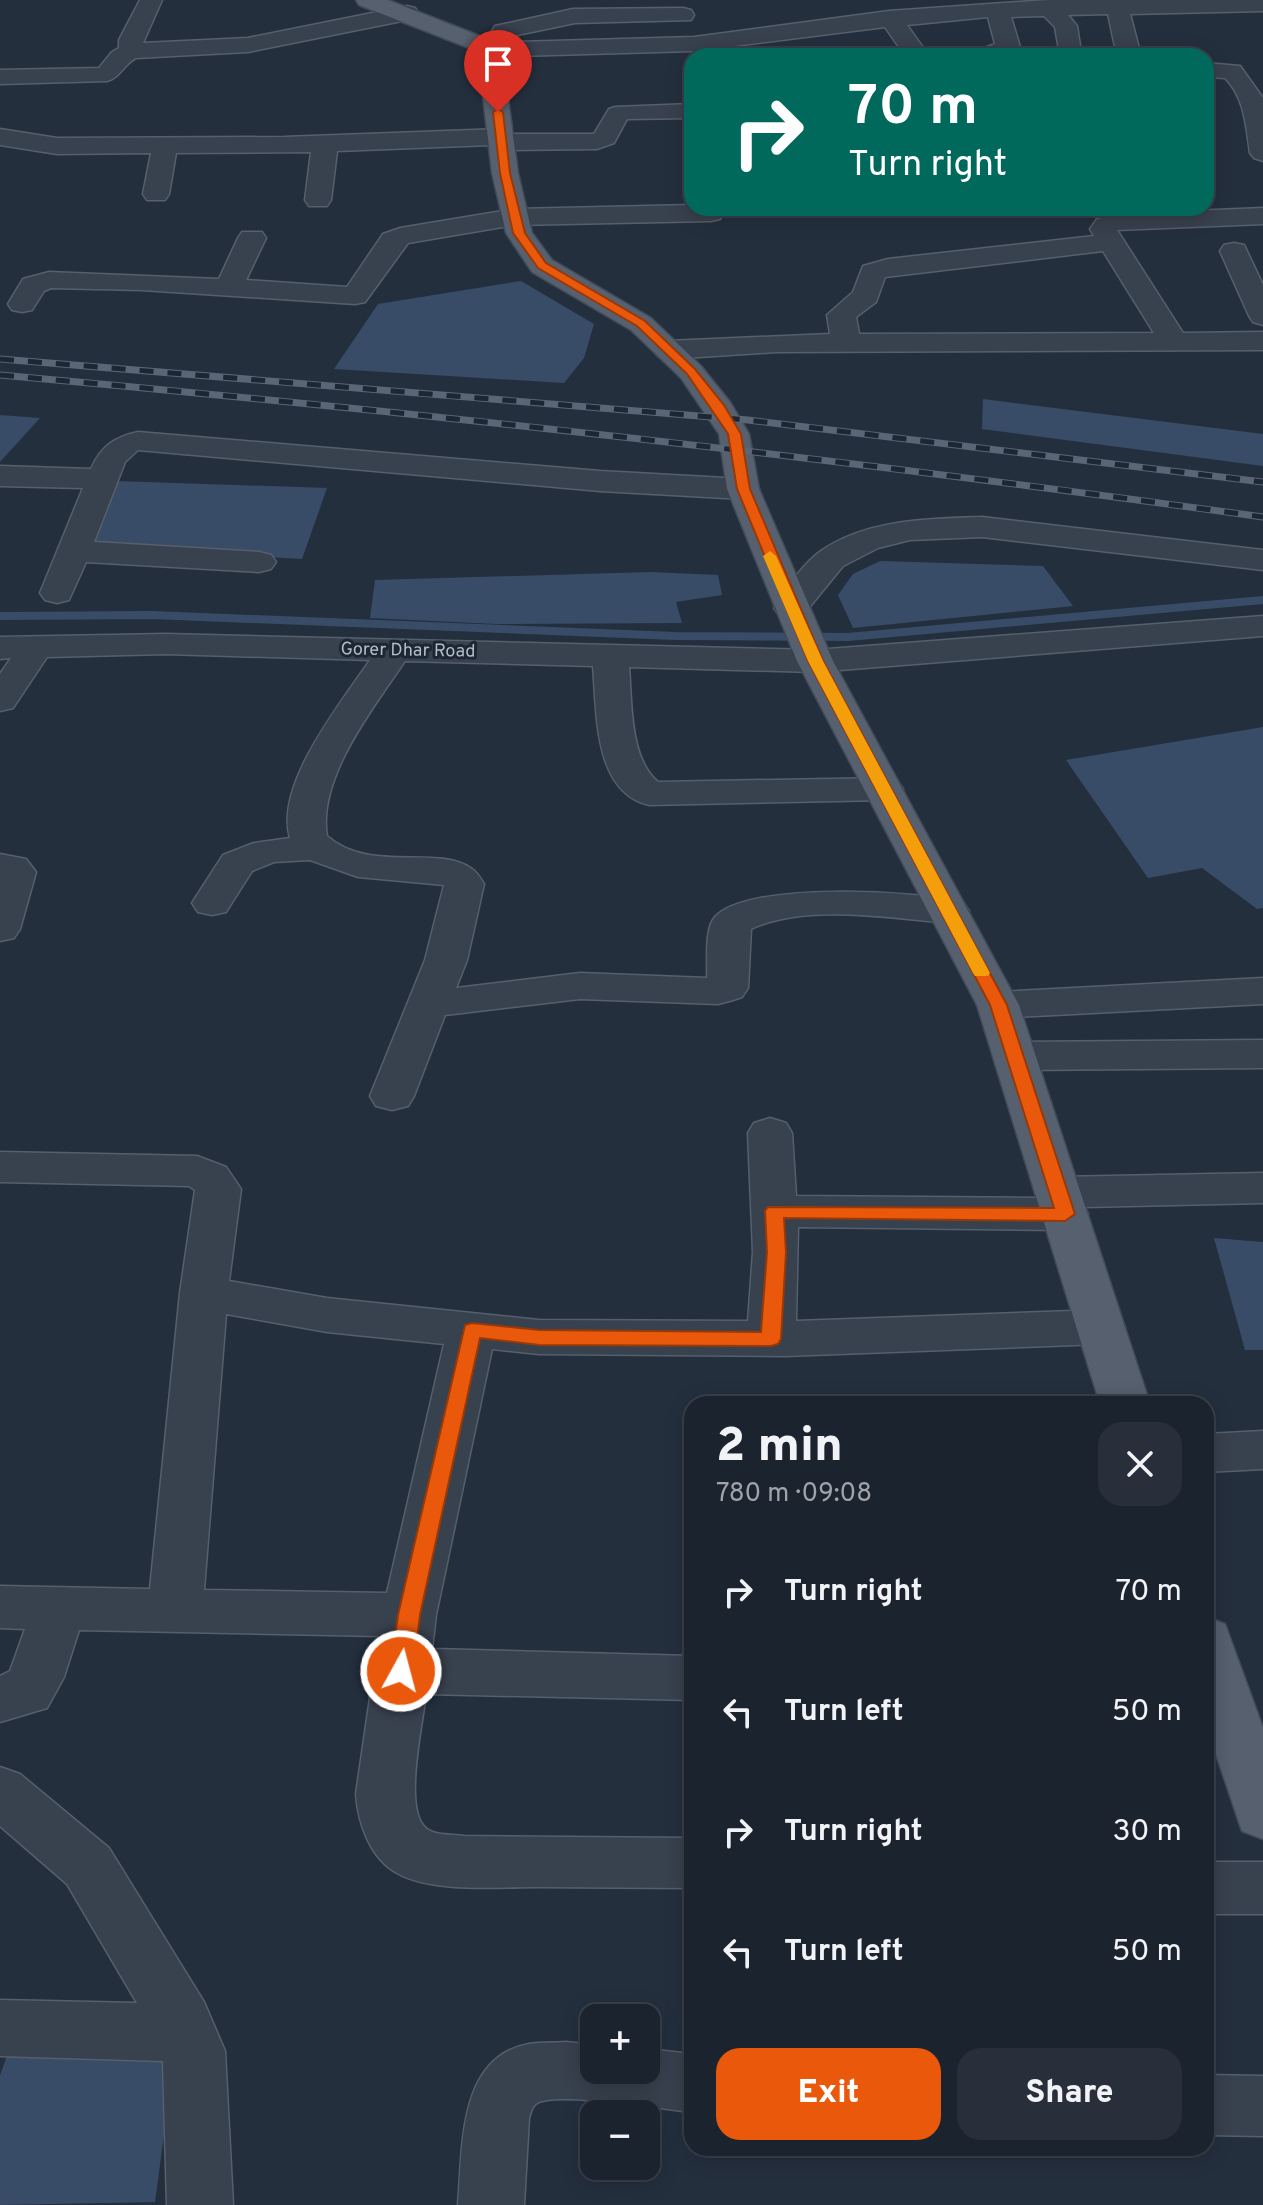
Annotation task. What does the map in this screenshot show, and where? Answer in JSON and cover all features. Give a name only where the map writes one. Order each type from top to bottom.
[{"type":"main road","points":[[367,0],[407,13],[473,43],[491,62],[501,140],[519,233],[542,266],[641,324],[691,372],[719,408],[734,434],[743,489],[804,637],[998,1005],[1123,1396]]},
{"type":"main road","points":[[1214,1653],[1248,1714],[1263,1814]]},
{"type":"street","points":[[131,51],[131,40],[151,0]]},
{"type":"street","points":[[473,43],[694,44],[889,18],[1062,4],[1263,4]]},
{"type":"street","points":[[1062,4],[1069,48]]},
{"type":"street","points":[[1210,4],[1229,55],[1214,56]]},
{"type":"street","points":[[1117,5],[1127,48]]},
{"type":"street","points":[[473,43],[573,16],[680,8],[694,44]]},
{"type":"street","points":[[997,9],[1008,47],[1005,48]]},
{"type":"street","points":[[0,77],[107,74],[120,57],[131,51],[248,45],[407,13]]},
{"type":"street","points":[[889,18],[913,48]]},
{"type":"street","points":[[1214,62],[1227,50]]},
{"type":"street","points":[[1227,50],[1263,71]]},
{"type":"street","points":[[1227,50],[1256,106],[1263,153]]},
{"type":"street","points":[[0,137],[16,137],[40,146],[597,141],[605,138],[618,114],[684,111]]},
{"type":"street","points":[[284,145],[293,120]]},
{"type":"street","points":[[318,200],[325,143]]},
{"type":"street","points":[[156,194],[165,145]]},
{"type":"street","points":[[22,304],[33,285],[49,280],[355,296],[393,240],[400,236],[515,217],[684,214]]},
{"type":"street","points":[[1173,340],[1103,229],[1106,225],[1119,222],[1263,216]]},
{"type":"street","points":[[228,289],[252,238]]},
{"type":"street","points":[[846,343],[841,315],[866,296],[873,272],[888,267],[1110,242]]},
{"type":"street","points":[[1234,251],[1263,316]]},
{"type":"street","points":[[668,350],[846,343],[1250,341]]},
{"type":"street","points":[[1250,341],[1238,355],[1263,363]]},
{"type":"street","points":[[57,593],[117,451],[126,444],[138,441],[600,481],[743,489]]},
{"type":"street","points":[[0,476],[103,479]]},
{"type":"street","points":[[804,637],[831,559],[866,541],[910,530],[982,527],[1263,560]]},
{"type":"street","points":[[76,551],[259,562]]},
{"type":"street","name":"Gorer Dhar Road","points":[[0,648],[166,644],[610,656],[804,637],[1263,626]]},
{"type":"street","points":[[0,700],[37,647]]},
{"type":"street","points":[[392,1096],[446,960],[464,884],[458,877],[447,873],[366,865],[334,858],[317,848],[306,834],[305,812],[317,771],[394,650]]},
{"type":"street","points":[[610,656],[620,745],[628,774],[637,788],[649,794],[884,789]]},
{"type":"street","points":[[212,903],[237,863],[268,851],[317,848]]},
{"type":"street","points":[[0,866],[12,867],[16,872],[0,929]]},
{"type":"street","points":[[430,1004],[580,986],[718,991],[727,988],[731,923],[741,916],[824,905],[949,911]]},
{"type":"street","points":[[998,1005],[1263,991]]},
{"type":"street","points":[[1015,1056],[1263,1054]]},
{"type":"street","points":[[770,1133],[776,1252],[771,1339]]},
{"type":"street","points":[[0,1167],[197,1171],[210,1178],[218,1189],[204,1293],[175,1609]]},
{"type":"street","points":[[774,1211],[1062,1203],[1263,1188]]},
{"type":"street","points":[[204,1293],[327,1315],[539,1337],[771,1339],[1101,1327]]},
{"type":"street","points":[[472,1330],[409,1615],[385,1794],[387,1817],[402,1844],[419,1856],[464,1861],[684,1863]]},
{"type":"street","points":[[1214,1453],[1263,1450]]},
{"type":"street","points":[[0,1607],[409,1615]]},
{"type":"street","points":[[0,1699],[27,1692],[36,1677],[59,1609]]},
{"type":"street","points":[[401,1671],[684,1678]]},
{"type":"street","points":[[0,1791],[88,1866],[186,2033],[194,2051],[197,2085],[200,2205]]},
{"type":"street","points":[[1214,1888],[1263,1888]]},
{"type":"street","points":[[0,2028],[186,2033]]},
{"type":"street","points":[[491,2205],[497,2118],[508,2088],[528,2073],[566,2071],[684,2082]]},
{"type":"street","points":[[1214,2105],[1263,2106]]},
{"type":"water","points":[[521,281],[594,324],[584,358],[564,383],[334,369],[378,304]]},
{"type":"water","points":[[983,399],[1263,434],[1263,466],[982,429]]},
{"type":"water","points":[[0,415],[40,418],[0,462]]},
{"type":"water","points":[[115,481],[327,488],[302,559],[85,547]]},
{"type":"water","points":[[880,561],[1043,566],[1073,606],[853,628],[838,595],[853,574]]},
{"type":"water","points":[[650,572],[718,575],[722,595],[676,602],[682,623],[496,624],[370,618],[375,580]]},
{"type":"water","points":[[1263,727],[1263,908],[1257,909],[1202,868],[1148,878],[1066,760]]},
{"type":"water","points":[[1214,1238],[1263,1242],[1263,1350],[1245,1350]]},
{"type":"water","points":[[14,2037],[176,2045],[155,2202],[0,2205],[0,2075]]},
{"type":"waterway","points":[[0,616],[153,615],[675,636],[848,637],[1263,600]]},
{"type":"railway","points":[[0,359],[748,420],[1263,482]]},
{"type":"railway","points":[[0,375],[632,438],[1263,517]]},
{"type":"slow traffic","points":[[770,556],[815,661],[982,973]]},
{"type":"route","points":[[401,1671],[409,1615],[472,1330],[539,1337],[771,1339],[776,1252],[774,1211],[1065,1214],[998,1005],[815,661],[743,489],[734,434],[719,408],[691,372],[641,324],[542,266],[519,233],[505,173],[498,112]]}]
